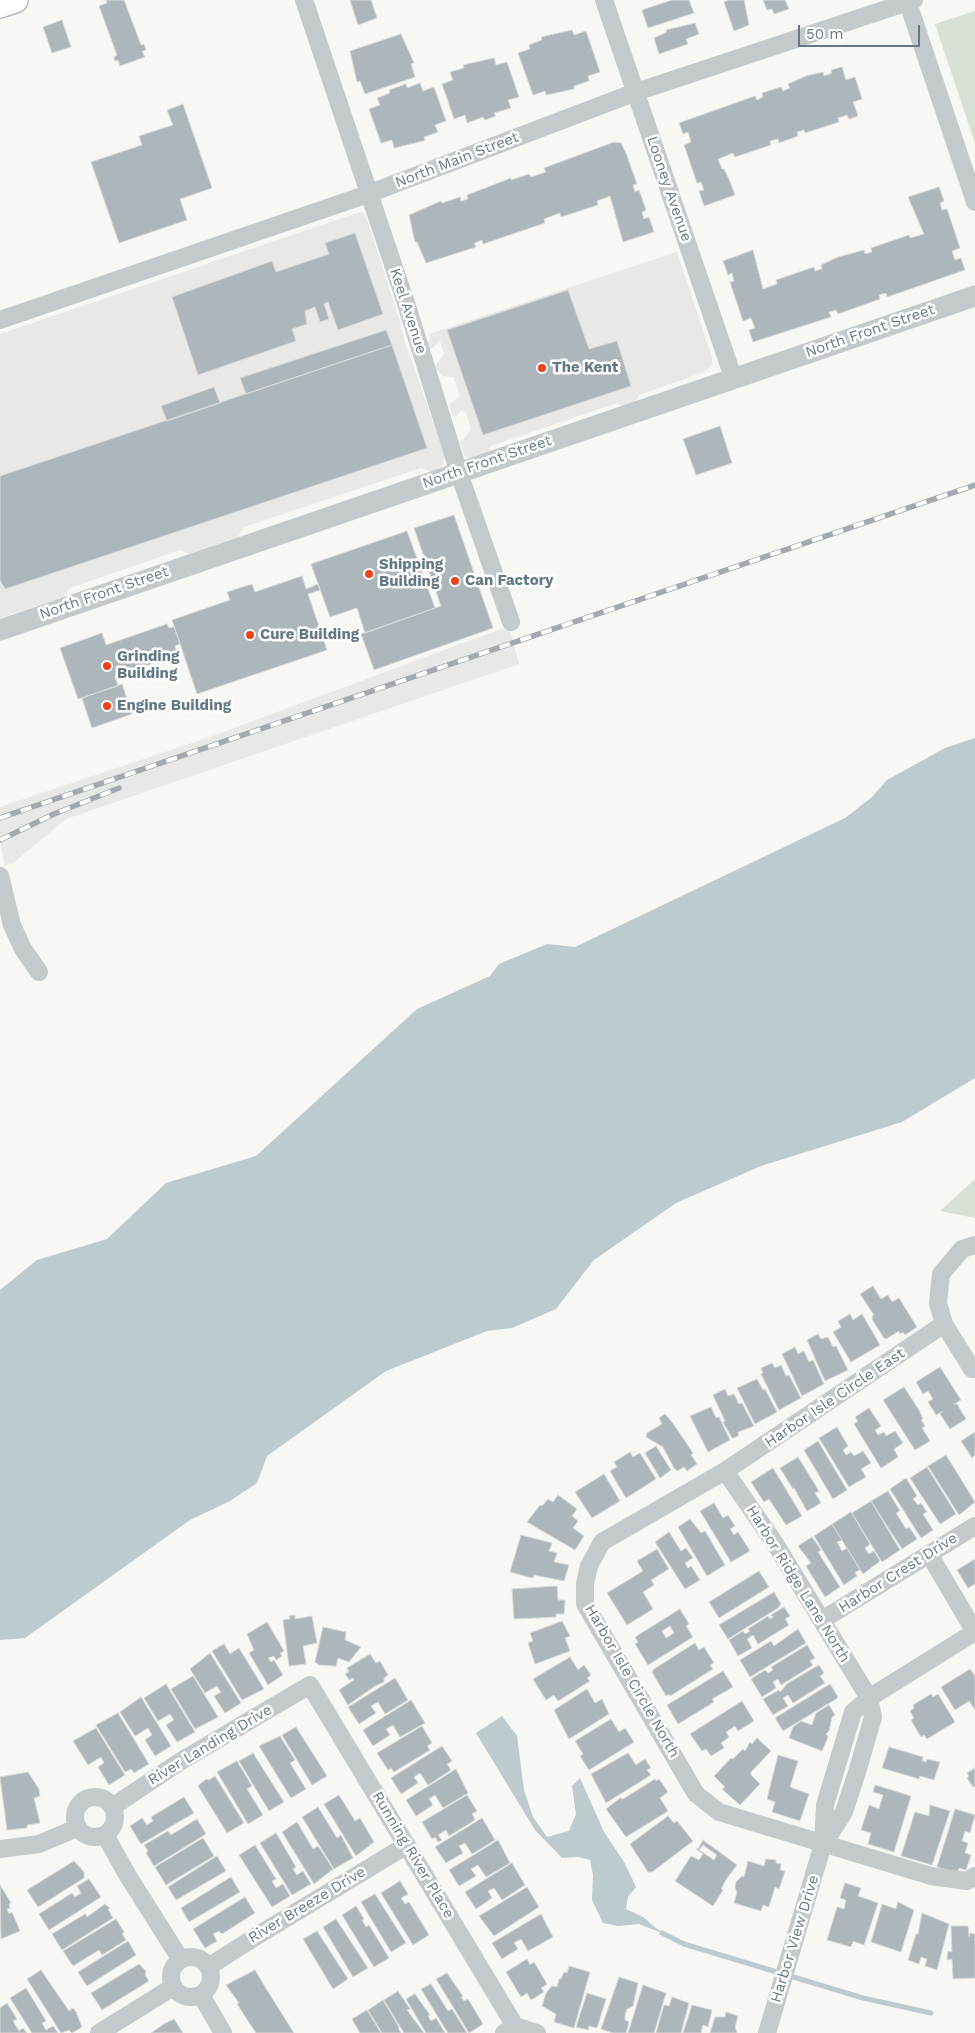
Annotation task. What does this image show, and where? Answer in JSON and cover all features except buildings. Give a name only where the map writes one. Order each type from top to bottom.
[{"type":"main road","points":[[0,5],[15,0]]},
{"type":"street","name":"Keel Avenue","points":[[304,0],[410,314],[459,472],[511,622]]},
{"type":"street","name":"Looney Avenue","points":[[604,0],[733,377]]},
{"type":"street","name":"North Main Street","points":[[0,320],[368,194],[636,92],[910,1]]},
{"type":"street","points":[[910,1],[975,202]]},
{"type":"street","name":"North Front Street","points":[[0,630],[733,377],[975,296]]},
{"type":"street","points":[[0,876],[12,925],[23,949],[39,972]]},
{"type":"street","points":[[975,1245],[962,1249],[941,1274],[938,1304],[944,1324],[972,1369],[975,1367]]},
{"type":"street","name":"Harbor Isle Circle East","points":[[725,1471],[944,1324]]},
{"type":"street","name":"Harbor Ridge Lane North","points":[[725,1471],[774,1542],[869,1698]]},
{"type":"street","name":"Harbor Isle Circle North","points":[[725,1471],[602,1542],[589,1566],[585,1584],[585,1604],[696,1794],[719,1812],[931,1876],[966,1881],[975,1876]]},
{"type":"street","name":"Harbor Crest Drive","points":[[822,1620],[975,1526]]},
{"type":"street","points":[[929,1554],[975,1632]]},
{"type":"street","name":"Harbor View Drive","points":[[767,2033],[823,1844],[825,1805],[853,1712],[869,1698],[975,1632]]},
{"type":"street","name":"River Landing Drive","points":[[112,1807],[180,1760],[310,1685]]},
{"type":"street","name":"Running River Place","points":[[310,1685],[407,1845],[509,2030]]},
{"type":"street","points":[[99,1797],[112,1807],[114,1822],[105,1835],[90,1837],[77,1828],[74,1812],[84,1800],[99,1797]]},
{"type":"street","points":[[0,1849],[40,1844],[77,1828]]},
{"type":"street","points":[[105,1835],[128,1876],[181,1960]]},
{"type":"street","name":"River Breeze Drive","points":[[208,1967],[254,1937],[407,1845]]},
{"type":"street","points":[[196,1958],[208,1967],[210,1982],[201,1995],[186,1997],[173,1987],[171,1972],[181,1960],[196,1958]]},
{"type":"street","points":[[99,2033],[173,1987]]},
{"type":"street","points":[[201,1995],[224,2033]]},
{"type":"street","points":[[509,2030],[537,2033]]},
{"type":"shaded area","points":[[975,11],[975,143],[935,24]]},
{"type":"shaded area","points":[[360,212],[365,214],[368,222],[404,339],[445,456],[443,464],[436,470],[429,471],[421,468],[244,527],[238,537],[190,554],[180,550],[70,588],[64,597],[0,618],[0,334]]},
{"type":"shaded area","points":[[677,252],[712,357],[712,365],[704,372],[639,395],[637,400],[629,405],[623,407],[617,403],[491,446],[488,453],[470,458],[464,456],[460,443],[471,430],[466,412],[462,410],[455,417],[451,415],[450,404],[460,396],[453,377],[443,376],[434,367],[444,354],[440,341],[429,351],[427,343],[430,339],[429,334]]},
{"type":"shaded area","points":[[509,626],[519,664],[66,819],[13,863],[5,866],[0,840],[0,807],[210,737]]},
{"type":"shaded area","points":[[975,738],[975,1078],[902,1122],[761,1166],[676,1203],[594,1260],[556,1309],[512,1328],[487,1331],[386,1371],[267,1456],[257,1483],[230,1501],[190,1520],[25,1638],[0,1640],[0,1290],[37,1260],[107,1239],[166,1183],[256,1156],[417,1009],[490,976],[499,964],[547,944],[575,947],[845,818],[872,797],[887,780],[945,748]]},
{"type":"shaded area","points":[[975,1179],[975,1218],[940,1211]]},
{"type":"shaded area","points":[[502,1716],[517,1736],[524,1790],[533,1817],[547,1837],[569,1831],[576,1814],[572,1786],[580,1778],[604,1832],[624,1862],[636,1887],[628,1897],[626,1909],[643,1917],[662,1933],[639,1924],[618,1926],[603,1923],[592,1900],[593,1875],[590,1860],[578,1857],[562,1858],[535,1830],[476,1733]]},
{"type":"waterway","points":[[662,1933],[684,1944],[863,1998],[931,2013]]},
{"type":"railway","points":[[0,818],[975,485]]},
{"type":"railway","points":[[0,840],[54,814],[119,788]]},
{"type":"place","name":"The Kent","points":[[542,368]]},
{"type":"place","name":"Shipping Building","points":[[369,574]]},
{"type":"place","name":"Can Factory","points":[[455,581]]},
{"type":"place","name":"Cure Building","points":[[250,635]]},
{"type":"place","name":"Grinding Building","points":[[107,666]]},
{"type":"place","name":"Engine Building","points":[[107,706]]}]
